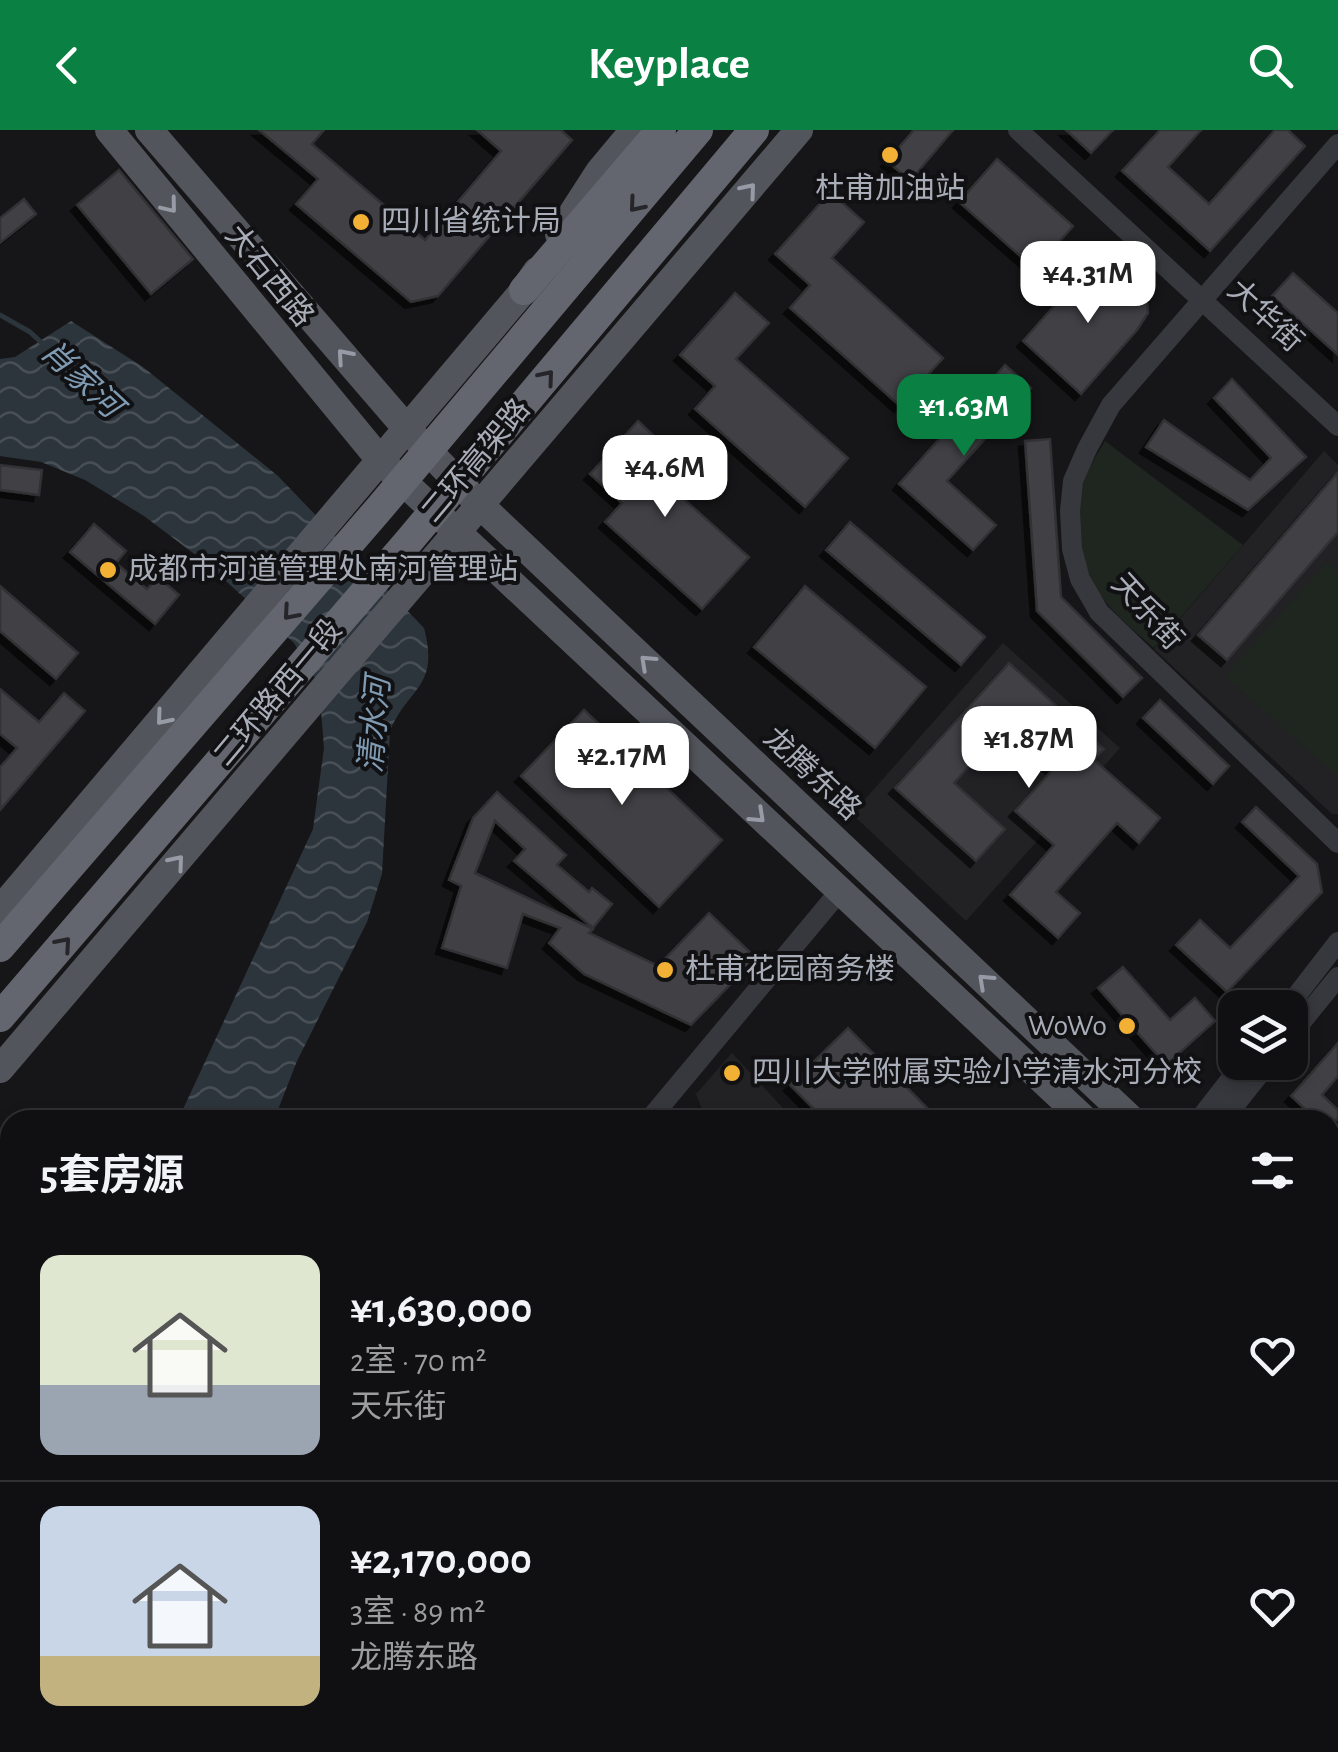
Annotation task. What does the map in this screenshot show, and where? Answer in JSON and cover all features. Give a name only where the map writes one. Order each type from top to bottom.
[{"type":"highway","name":"二环高架路","points":[[0,947],[378,510],[698,130]]},
{"type":"highway","name":"二环高架路","points":[[0,1018],[421,527],[754,130]]},
{"type":"highway","points":[[524,290],[646,136]]},
{"type":"main road","name":"大石西路","points":[[109,130],[381,460]]},
{"type":"main road","name":"大石西路","points":[[149,130],[408,430]]},
{"type":"main road","name":"二环路西一段","points":[[0,1069],[799,130]]},
{"type":"main road","points":[[0,910],[524,290]]},
{"type":"main road","name":"龙腾东路","points":[[408,430],[480,504],[1121,1110]]},
{"type":"main road","points":[[381,460],[1074,1110]]},
{"type":"street","name":"大华街","points":[[1018,130],[1338,426]]},
{"type":"street","name":"天乐街","points":[[1338,144],[1111,405],[1073,481],[1072,549],[1080,579],[1099,612],[1338,843]]},
{"type":"street","points":[[656,1110],[839,892]]},
{"type":"street","points":[[1301,990],[1338,942]]},
{"type":"street","points":[[1308,1014],[1338,977]]},
{"type":"street","points":[[1207,1110],[1230,1080]]},
{"type":"street","points":[[1230,1110],[1254,1080]]},
{"type":"shaded area","points":[[1105,441],[1243,545],[1154,648],[1101,596],[1080,545],[1080,496]]},
{"type":"shaded area","points":[[1324,451],[1338,465],[1338,814],[1332,814],[1154,649]]},
{"type":"shaded area","points":[[1327,562],[1338,572],[1338,777],[1225,676]]},
{"type":"shaded area","points":[[1003,643],[1120,748],[966,921],[852,814]]},
{"type":"shaded area","name":"四川大学附属实验小学清水河分校","points":[[732,1053],[785,1110],[701,1110],[696,1094]]},
{"type":"water","name":"清水河","points":[[71,321],[143,367],[278,476],[424,628],[428,648],[425,675],[390,731],[382,874],[367,922],[297,1061],[278,1110],[183,1110],[313,829],[324,748],[319,685],[294,643],[205,562],[144,516],[85,480],[41,462],[0,456],[0,359],[15,357]]},
{"type":"building","name":"四川省统计局","points":[[259,130],[324,130],[312,144],[425,240],[501,151],[477,130],[561,130],[572,140],[438,296],[411,302],[296,204],[318,179]]},
{"type":"building","points":[[914,130],[953,130],[910,181],[887,161]]},
{"type":"building","points":[[1066,130],[1113,130],[1091,153]]},
{"type":"building","points":[[1160,130],[1201,130],[1168,167],[1209,204],[1275,130],[1288,130],[1305,146],[1210,251],[1122,171]]},
{"type":"building","points":[[997,159],[1073,226],[1035,269],[959,202]]},
{"type":"building","points":[[119,170],[193,259],[151,294],[77,205]]},
{"type":"building","points":[[830,192],[864,222],[832,258],[943,358],[900,406],[790,308],[810,285],[775,254]]},
{"type":"building","points":[[24,199],[36,214],[0,243],[0,218]]},
{"type":"building","points":[[1092,263],[1107,276],[1114,269],[1147,302],[1148,313],[1081,394],[1023,341]]},
{"type":"building","points":[[1293,273],[1338,313],[1338,355],[1272,296]]},
{"type":"building","points":[[735,293],[769,323],[736,359],[848,458],[805,507],[695,409],[715,386],[680,355]]},
{"type":"building","points":[[1005,365],[1031,388],[947,481],[996,525],[973,550],[899,484]]},
{"type":"building","points":[[1232,379],[1306,457],[1248,510],[1146,447],[1164,420],[1250,480],[1271,458],[1214,398]]},
{"type":"building","points":[[638,421],[669,450],[651,470],[749,557],[702,609],[605,522],[622,503],[590,474]]},
{"type":"building","points":[[1050,439],[1061,597],[1142,678],[1123,697],[1037,611],[1025,441]]},
{"type":"building","points":[[0,465],[42,470],[39,495],[0,490]]},
{"type":"building","points":[[1338,472],[1338,532],[1227,660],[1198,635]]},
{"type":"building","points":[[850,522],[985,637],[961,665],[826,550]]},
{"type":"building","name":"成都市河道管理处南河管理站","points":[[94,524],[126,551],[116,563],[147,589],[158,577],[179,595],[155,624],[70,552]]},
{"type":"building","points":[[0,586],[78,653],[56,679],[0,631]]},
{"type":"building","points":[[805,586],[926,687],[875,748],[754,647]]},
{"type":"building","points":[[1009,663],[1104,749],[1094,760],[1160,818],[1139,843],[1117,823],[1056,892],[1080,913],[1058,938],[1010,895],[1054,845],[1015,811],[1053,769],[1006,726],[954,783],[1005,829],[976,861],[895,788]]},
{"type":"building","points":[[0,689],[39,722],[64,693],[85,711],[0,810],[0,767],[17,748],[0,734]]},
{"type":"building","points":[[1160,700],[1229,766],[1213,784],[1143,718]]},
{"type":"building","points":[[584,710],[722,840],[659,907],[521,776]]},
{"type":"building","points":[[497,792],[566,855],[557,865],[589,892],[592,888],[612,904],[593,928],[514,861],[525,849],[495,821],[475,873],[593,929],[589,933],[658,966],[709,913],[756,958],[691,1025],[584,974],[549,943],[560,928],[523,914],[507,968],[442,948],[461,886],[449,880],[473,818]]},
{"type":"building","points":[[1256,807],[1317,864],[1322,892],[1225,990],[1176,945],[1200,920],[1230,948],[1299,876],[1242,822]]},
{"type":"building","points":[[1123,967],[1170,1020],[1195,998],[1215,1021],[1166,1065],[1098,988]]},
{"type":"building","points":[[848,1028],[929,1110],[815,1110],[790,1085]]},
{"type":"building","points":[[1338,1043],[1338,1076],[1322,1095],[1338,1110],[1306,1110],[1291,1096]]},
{"type":"waterway","name":"肖家河","points":[[0,315],[44,345]]},
{"type":"place","name":"杜甫加油站","points":[[890,155]]},
{"type":"place","name":"四川省统计局","points":[[361,222]]},
{"type":"place","name":"成都市河道管理处南河管理站","points":[[108,570]]},
{"type":"place","name":"杜甫花园商务楼","points":[[665,970]]},
{"type":"place","name":"WoWo","points":[[1127,1026]]},
{"type":"place","name":"四川大学附属实验小学清水河分校","points":[[732,1073]]}]
